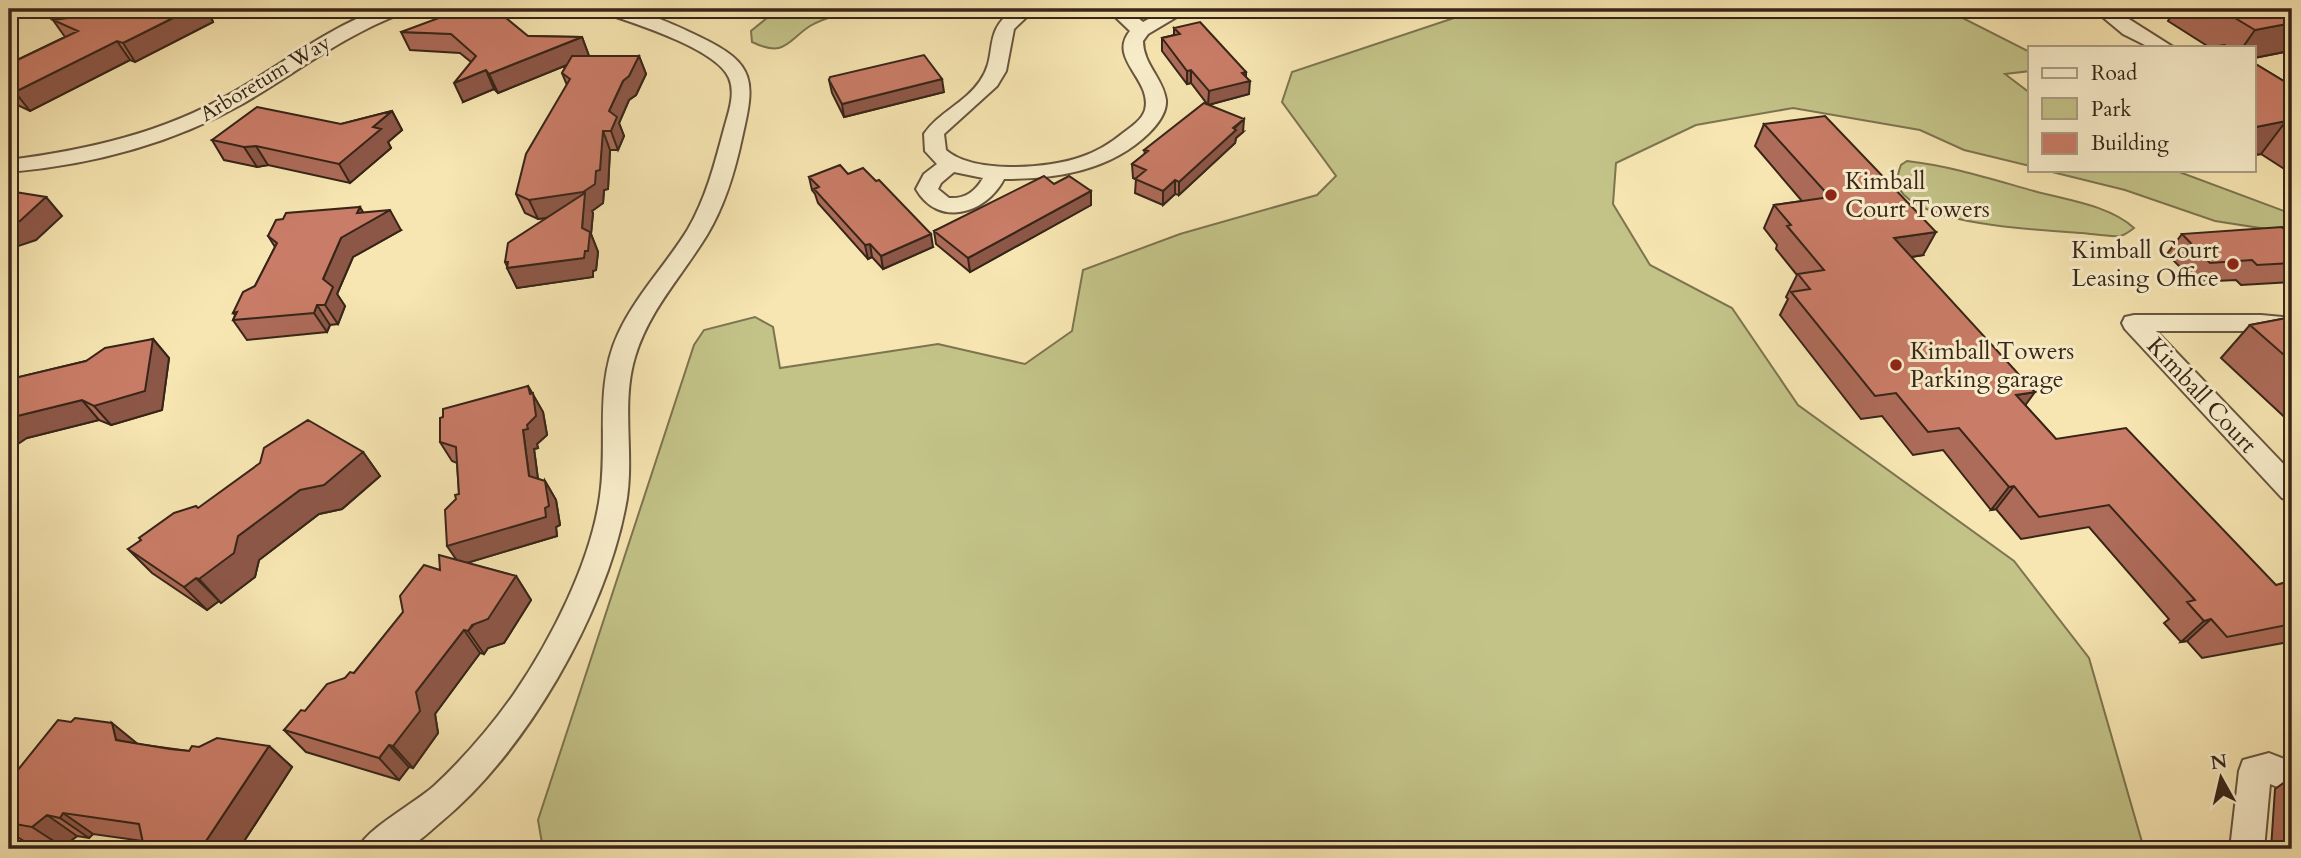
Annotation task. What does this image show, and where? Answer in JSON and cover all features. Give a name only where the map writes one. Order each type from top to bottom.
[{"type":"street","name":"Arboretum Way","points":[[9,166],[75,157],[194,120],[238,98],[352,27],[396,9]]},
{"type":"street","points":[[375,849],[439,802],[483,760],[520,714],[565,634],[599,553],[610,513],[614,479],[614,402],[624,351],[643,309],[707,214],[731,141],[741,92],[739,76],[730,63],[694,41],[611,9]]},
{"type":"street","points":[[1026,9],[1010,20],[1003,29],[998,61],[989,84],[934,134],[936,153],[951,164],[973,171],[996,173],[1051,170],[1085,163],[1112,151],[1142,128],[1154,113],[1157,103],[1133,53],[1133,40],[1141,30],[1181,9]]},
{"type":"street","points":[[1116,9],[1141,30]]},
{"type":"street","points":[[2102,9],[2130,30],[2161,46]]},
{"type":"street","points":[[951,164],[932,179],[927,189],[932,198],[948,204],[963,204],[978,199],[996,173]]},
{"type":"street","name":"Kimball Court","points":[[2292,326],[2238,322],[2134,323],[2292,490]]},
{"type":"street","points":[[2247,849],[2255,771],[2269,768],[2292,778]]},
{"type":"green space","points":[[778,9],[856,9],[815,23],[779,48],[763,47],[752,42],[751,31]]},
{"type":"green space","points":[[1469,9],[1945,9],[2028,51],[2028,71],[2005,74],[2028,91],[2028,166],[1964,150],[1920,130],[1793,108],[1696,125],[1616,163],[1613,204],[1650,265],[1732,308],[1798,405],[2014,561],[2089,658],[2144,849],[543,849],[538,820],[694,345],[704,330],[755,317],[773,327],[780,368],[938,344],[1025,364],[1072,331],[1083,270],[1180,234],[1317,195],[1336,176],[1282,102],[1292,72],[1469,13]]},
{"type":"green space","points":[[1907,161],[1955,170],[2087,204],[2124,220],[2134,228],[2122,235],[2106,236],[2015,228],[1939,214],[1919,205],[1901,192],[1898,185],[1899,173],[1901,165]]},
{"type":"green space","points":[[2052,172],[2179,172],[2292,214],[2292,233],[2215,221],[2125,190]]},
{"type":"building","points":[[137,9],[191,9],[123,43],[117,41],[15,92],[9,89],[9,64],[78,31],[53,20]]},
{"type":"building","points":[[463,9],[495,9],[528,36],[582,37],[489,74],[486,70],[454,83],[476,56],[451,34],[401,32]]},
{"type":"building","points":[[2220,9],[2289,9],[2292,11],[2292,23],[2255,30]]},
{"type":"building","points":[[1200,22],[1246,72],[1242,73],[1250,81],[1209,91],[1191,70],[1187,71],[1162,38],[1180,34],[1174,28]]},
{"type":"building","points":[[924,55],[942,79],[842,104],[829,80],[830,77]]},
{"type":"building","points":[[572,56],[639,56],[609,111],[617,117],[611,131],[603,131],[600,170],[596,171],[595,184],[583,192],[529,200],[516,194],[526,154],[570,79],[562,73]]},
{"type":"building","points":[[2256,64],[2292,86],[2292,125],[2286,121],[2256,127]]},
{"type":"building","points":[[1204,103],[1244,119],[1233,128],[1236,130],[1179,182],[1175,180],[1163,191],[1135,179],[1146,170],[1132,164],[1148,151],[1144,150]]},
{"type":"building","points":[[257,107],[341,124],[392,111],[373,127],[381,129],[339,164],[256,146],[244,147],[212,140]]},
{"type":"building","points":[[1825,116],[1936,232],[1894,238],[2035,392],[2016,395],[2056,439],[2126,428],[2276,585],[2283,583],[2292,593],[2292,624],[2227,637],[2211,619],[2204,621],[2187,602],[2195,600],[2109,505],[2039,517],[2014,486],[2009,487],[1959,428],[1928,432],[1896,393],[1875,396],[1791,292],[1810,289],[1798,274],[1824,270],[1787,226],[1791,225],[1774,205],[1830,197],[1764,124]]},
{"type":"building","points":[[840,165],[848,174],[863,168],[876,181],[879,180],[931,234],[881,256],[870,244],[865,245],[814,189],[819,187],[809,177]]},
{"type":"building","points":[[1044,176],[1054,184],[1069,176],[1091,191],[968,258],[934,231]]},
{"type":"building","points":[[9,191],[46,197],[20,221],[9,224]]},
{"type":"building","points":[[585,193],[582,228],[590,232],[588,251],[585,251],[584,258],[507,268],[508,262],[505,262],[508,243]]},
{"type":"building","points":[[360,207],[357,213],[390,210],[341,238],[323,279],[333,287],[325,305],[317,305],[314,313],[233,320],[237,312],[233,313],[243,292],[255,286],[277,243],[268,236],[276,220],[283,219],[286,213]]},
{"type":"building","points":[[2282,227],[2292,237],[2292,263],[2257,265],[2252,260],[2210,263],[2182,234]]},
{"type":"building","points":[[2292,317],[2292,362],[2250,325]]},
{"type":"building","points":[[153,339],[145,391],[94,406],[82,400],[9,418],[9,375],[15,378],[86,361],[105,348]]},
{"type":"building","points":[[528,386],[530,394],[533,393],[536,416],[527,425],[528,429],[523,430],[529,476],[545,481],[549,506],[545,508],[546,517],[447,546],[445,510],[456,499],[455,495],[459,494],[456,447],[440,442],[440,418],[443,417],[443,409]]},
{"type":"building","points":[[308,420],[363,452],[324,485],[300,490],[238,536],[234,553],[199,579],[196,578],[184,587],[128,549],[174,513],[196,506],[198,508],[260,463],[264,448]]},
{"type":"building","points":[[439,555],[516,576],[488,619],[472,625],[468,631],[464,630],[416,692],[420,711],[393,746],[389,745],[379,758],[284,730],[301,710],[305,711],[327,684],[345,678],[350,672],[354,673],[403,612],[400,596],[424,565],[440,570]]},
{"type":"building","points":[[75,718],[112,723],[116,740],[170,749],[189,751],[192,746],[199,747],[217,738],[269,746],[202,847],[187,844],[182,849],[143,843],[139,824],[63,813],[60,818],[47,815],[32,827],[9,823],[9,781],[58,720],[71,722]]},
{"type":"place","name":"Kimball Court Towers","points":[[1831,195]]},
{"type":"place","name":"Kimball Court Leasing Office","points":[[2233,264]]},
{"type":"place","name":"Kimball Towers Parking garage","points":[[1896,365]]}]
